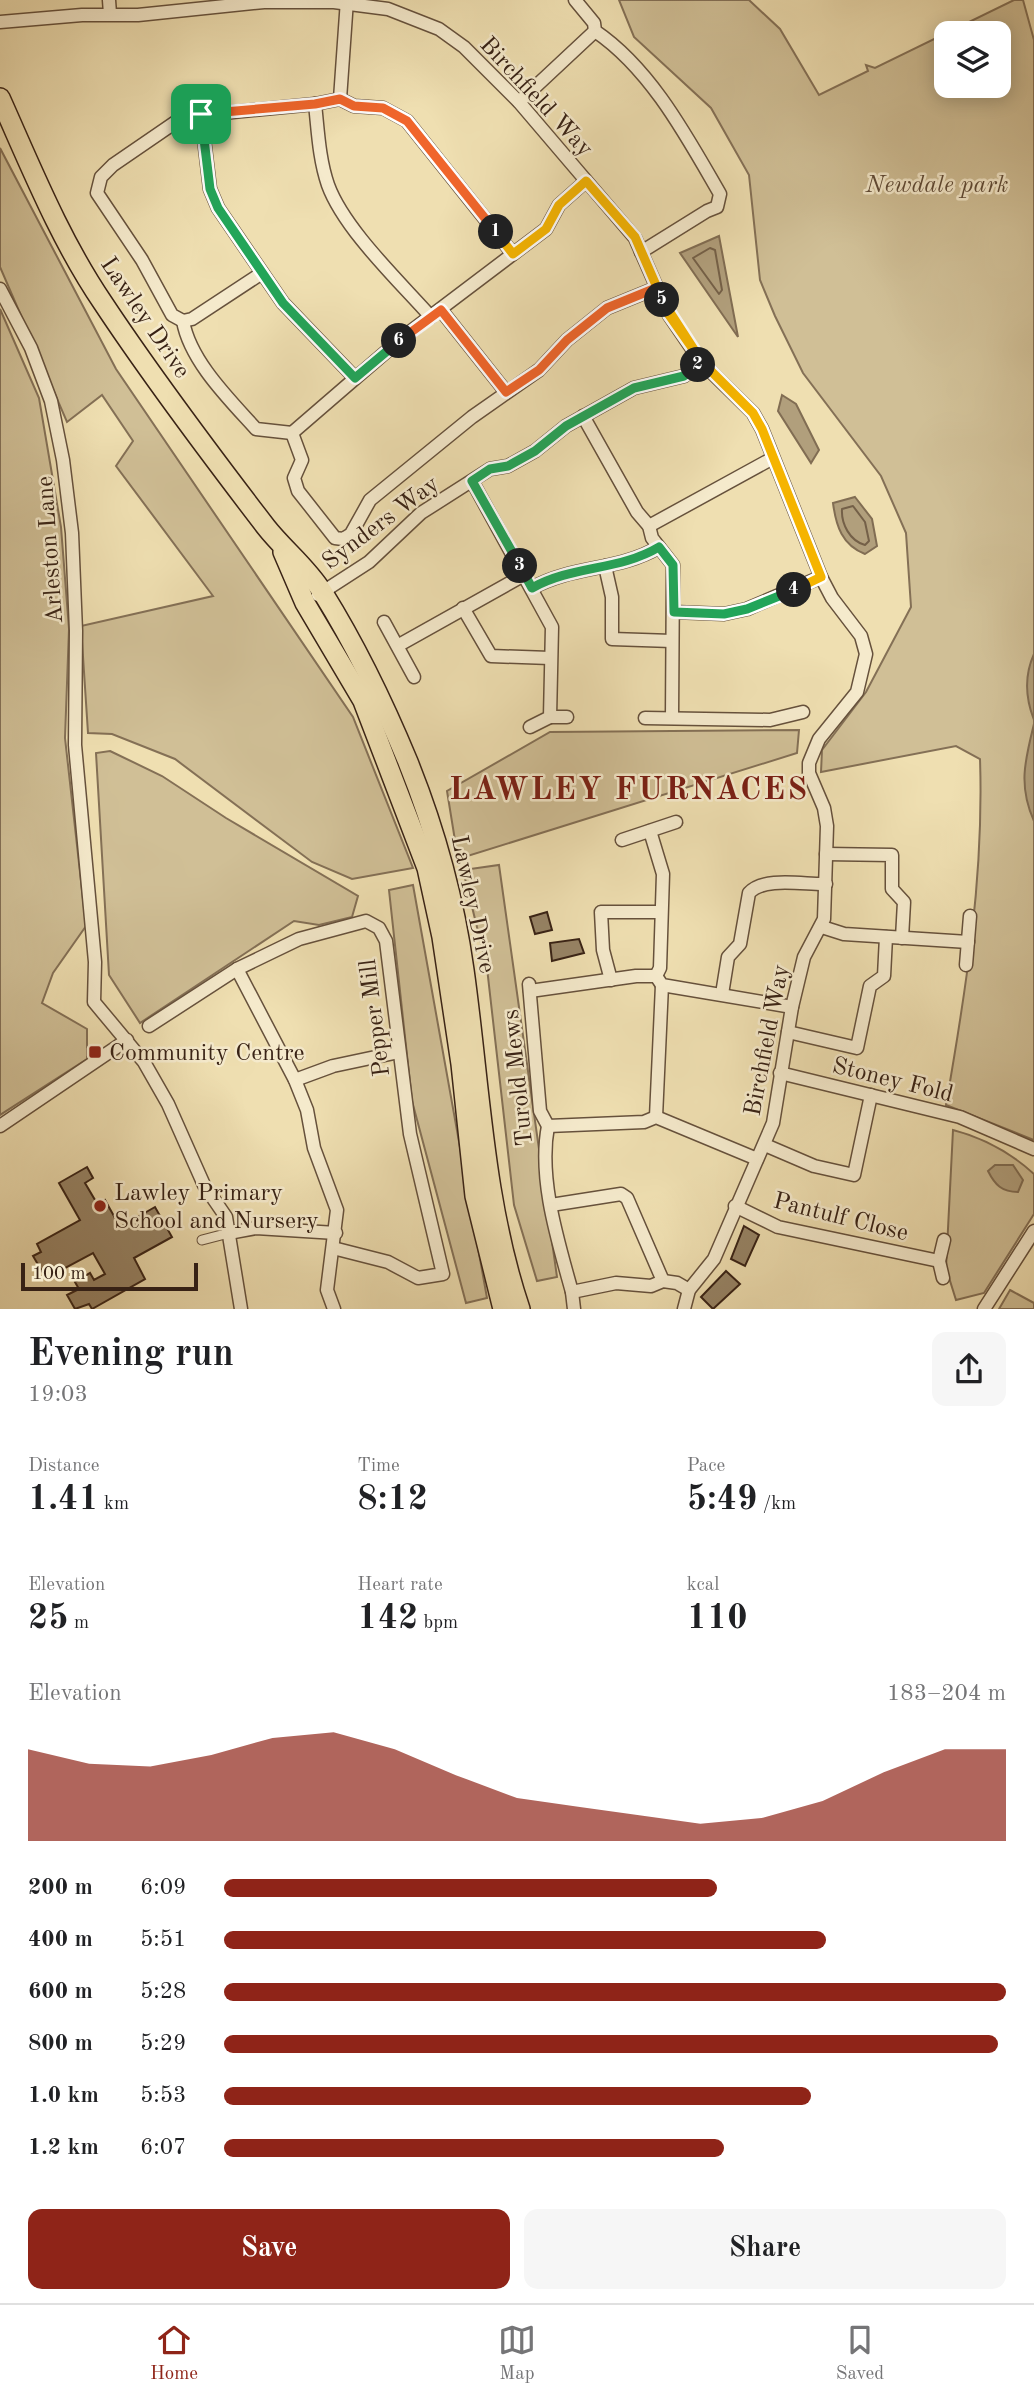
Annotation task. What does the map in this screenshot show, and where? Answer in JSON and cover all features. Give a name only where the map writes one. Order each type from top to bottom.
[{"type":"main road","name":"Lawley Drive","points":[[0,98],[53,216],[101,301],[280,546],[305,603],[363,701],[427,869],[442,937],[461,1064],[475,1196],[503,1309]]},
{"type":"main road","name":"Lawley Drive","points":[[280,546],[305,567],[323,592],[371,681],[407,760],[435,833],[451,895],[464,967],[492,1195],[520,1309]]},
{"type":"street","points":[[109,0],[110,14]]},
{"type":"street","points":[[575,0],[594,23],[595,31],[619,51],[656,93],[720,194],[718,207],[706,211],[641,252]]},
{"type":"street","points":[[340,99],[347,1]]},
{"type":"street","name":"Birchfield Way","points":[[0,22],[110,14],[138,15],[264,2],[347,1],[388,9],[439,29],[464,47],[519,102],[635,237],[669,315],[702,362],[753,413],[774,458],[821,577],[832,598],[861,636],[866,654],[857,692],[814,746],[809,763],[809,773],[824,808],[826,884],[822,927],[804,957],[792,1007],[773,1123],[714,1259],[689,1290],[684,1309]]},
{"type":"street","points":[[519,102],[595,31]]},
{"type":"street","points":[[262,273],[192,319],[183,321],[172,315],[142,260],[97,193],[101,177],[183,117],[315,104],[340,99],[354,106],[383,108],[407,121],[513,254]]},
{"type":"street","points":[[315,104],[321,156],[328,183],[341,213],[506,392]]},
{"type":"street","points":[[201,114],[210,189],[218,208],[283,303],[355,378]]},
{"type":"street","points":[[183,321],[185,337],[211,375],[256,429],[292,433],[355,378],[546,229],[559,205],[586,181]]},
{"type":"street","points":[[292,433],[302,460],[294,478],[298,491],[335,538],[343,539],[351,534],[370,500],[506,392],[539,370],[567,340],[607,308],[656,288]]},
{"type":"street","name":"Arleston Lane","points":[[0,289],[31,348],[51,401],[63,460],[72,533],[76,631],[75,745],[95,962],[92,994],[94,1002],[127,1041]]},
{"type":"street","name":"Synders Way","points":[[305,603],[369,562],[421,513],[490,469],[508,466],[535,451],[583,416],[634,388],[684,376],[702,362]]},
{"type":"street","points":[[583,416],[637,512],[649,526],[652,538],[673,565],[672,717]]},
{"type":"street","points":[[649,526],[774,458]]},
{"type":"street","points":[[472,481],[552,627],[550,717]]},
{"type":"street","points":[[532,588],[555,575],[642,557],[659,547]]},
{"type":"street","points":[[605,566],[612,597],[612,639],[673,641]]},
{"type":"street","points":[[399,645],[524,575]]},
{"type":"street","points":[[674,612],[724,614],[747,609],[821,577]]},
{"type":"street","points":[[464,608],[491,656],[550,657]]},
{"type":"street","points":[[384,622],[399,645],[414,677]]},
{"type":"street","points":[[646,718],[770,720],[803,712]]},
{"type":"street","points":[[530,727],[550,717],[567,717]]},
{"type":"street","points":[[622,840],[676,822]]},
{"type":"street","points":[[650,831],[663,874],[659,912],[656,1117]]},
{"type":"street","points":[[826,854],[891,855],[891,889],[904,902],[902,938]]},
{"type":"street","points":[[722,994],[729,957],[740,944],[750,894],[754,888],[771,884],[826,884]]},
{"type":"street","points":[[659,912],[601,912],[603,950],[611,979],[659,981],[792,1007]]},
{"type":"street","points":[[966,965],[970,916]]},
{"type":"street","name":"Pepper Mill","points":[[149,1026],[237,970],[299,939],[366,921],[379,928],[386,941],[410,1134],[443,1274],[418,1278],[388,1262],[333,1248]]},
{"type":"street","points":[[822,927],[844,934],[968,942]]},
{"type":"street","points":[[788,1032],[858,1048],[870,986],[884,976],[886,937]]},
{"type":"street","points":[[237,970],[295,1080],[307,1110],[314,1148],[337,1210],[327,1290],[334,1309]]},
{"type":"street","name":"Turold Mews","points":[[574,1309],[551,1205],[545,1140],[548,1126],[540,1111],[531,1035],[529,987],[611,979]]},
{"type":"street","points":[[0,1126],[127,1041],[144,1062],[168,1104],[204,1185],[226,1217],[242,1309]]},
{"type":"street","points":[[295,1080],[333,1066],[399,1052]]},
{"type":"street","name":"Stoney Fold","points":[[780,1073],[960,1117],[1034,1149]]},
{"type":"street","points":[[765,1145],[814,1166],[854,1175],[871,1095]]},
{"type":"street","points":[[548,1126],[644,1122],[656,1117],[757,1159]]},
{"type":"street","points":[[551,1205],[621,1194],[627,1198],[663,1281]]},
{"type":"street","name":"Pantulf Close","points":[[735,1206],[778,1227],[939,1261]]},
{"type":"street","points":[[202,1240],[256,1228],[336,1233]]},
{"type":"street","points":[[984,1309],[1034,1231]]},
{"type":"street","points":[[943,1278],[939,1261],[944,1240]]},
{"type":"street","points":[[572,1292],[616,1283],[652,1286],[663,1281],[677,1283],[689,1290]]},
{"type":"green space","name":"Newdale park","points":[[619,0],[749,0],[780,29],[819,95],[868,71],[866,65],[875,68],[934,39],[934,98],[1011,98],[1011,21],[971,21],[1014,0],[1023,0],[1034,40],[1034,1140],[946,1105],[972,933],[981,803],[980,759],[956,746],[821,772],[822,750],[866,692],[911,607],[906,533],[881,476],[803,373],[775,316],[760,280],[749,175],[711,108],[634,37]]},
{"type":"green space","points":[[0,148],[116,369],[353,717],[413,868],[352,879],[312,862],[175,759],[112,734],[88,733],[81,626],[213,596],[116,466],[133,441],[102,395],[67,422],[0,267]]},
{"type":"green space","points":[[0,309],[39,398],[61,527],[69,629],[65,738],[86,926],[53,973],[42,1003],[87,1029],[87,1059],[0,1115]]},
{"type":"green space","points":[[799,730],[797,753],[458,859],[447,791],[550,732]]},
{"type":"green space","points":[[110,751],[162,776],[226,818],[358,896],[352,917],[319,925],[294,921],[140,1023],[109,975],[96,753]]},
{"type":"green space","points":[[499,865],[557,1277],[537,1281],[514,1205],[487,968],[463,870]]},
{"type":"green space","points":[[413,885],[487,1298],[466,1303],[412,1101],[389,890]]},
{"type":"green space","points":[[953,1130],[996,1147],[1034,1174],[1034,1214],[984,1293],[956,1300],[946,1268]]},
{"type":"green space","points":[[1010,1290],[1034,1303],[1034,1309],[999,1309]]},
{"type":"water","points":[[719,236],[738,337],[680,253]]},
{"type":"water","points":[[782,395],[796,404],[819,450],[811,463],[778,411]]},
{"type":"water","points":[[855,497],[872,519],[877,546],[865,554],[846,540],[838,527],[834,511],[833,503]]},
{"type":"water","points":[[1034,654],[1034,720],[1027,687]]},
{"type":"water","points":[[1034,724],[1034,821],[1026,796],[1025,773]]},
{"type":"water","points":[[995,1165],[1013,1165],[1023,1180],[1018,1192],[1008,1191],[996,1184],[988,1171]]},
{"type":"building","points":[[547,912],[552,930],[535,934],[530,917]]},
{"type":"building","points":[[579,939],[584,953],[552,961],[550,943]]},
{"type":"building","points":[[87,1167],[93,1178],[85,1183],[98,1205],[105,1200],[120,1227],[155,1207],[172,1237],[134,1258],[145,1279],[92,1309],[89,1304],[75,1309],[67,1295],[79,1289],[75,1282],[90,1273],[94,1280],[105,1274],[93,1253],[52,1275],[49,1269],[43,1273],[33,1256],[41,1252],[37,1244],[80,1220],[59,1183]]},
{"type":"building","points":[[744,1226],[759,1235],[745,1266],[731,1259]]},
{"type":"building","points":[[726,1271],[740,1284],[713,1309],[701,1297]]},
{"type":"place","name":"Community Centre","points":[[95,1052]]},
{"type":"place","name":"Lawley Primary School and Nursery","points":[[100,1206]]},
{"type":"district","name":"LAWLEY FURNACES","points":[[629,788]]},
{"type":"route","points":[[201,114],[210,189],[218,208],[283,303],[355,378],[402,338],[441,310],[506,392],[539,370],[567,340],[607,308],[656,288],[669,315],[682,332],[702,362],[753,413],[762,429],[821,577],[747,609],[724,614],[674,612],[673,565],[659,547],[642,557],[555,575],[532,588],[472,481],[490,469],[508,466],[535,451],[566,426],[634,388],[684,376],[702,362],[669,315],[635,237],[586,181],[559,205],[546,229],[513,254],[407,121],[383,108],[354,106],[340,99],[315,104],[201,114]]}]
